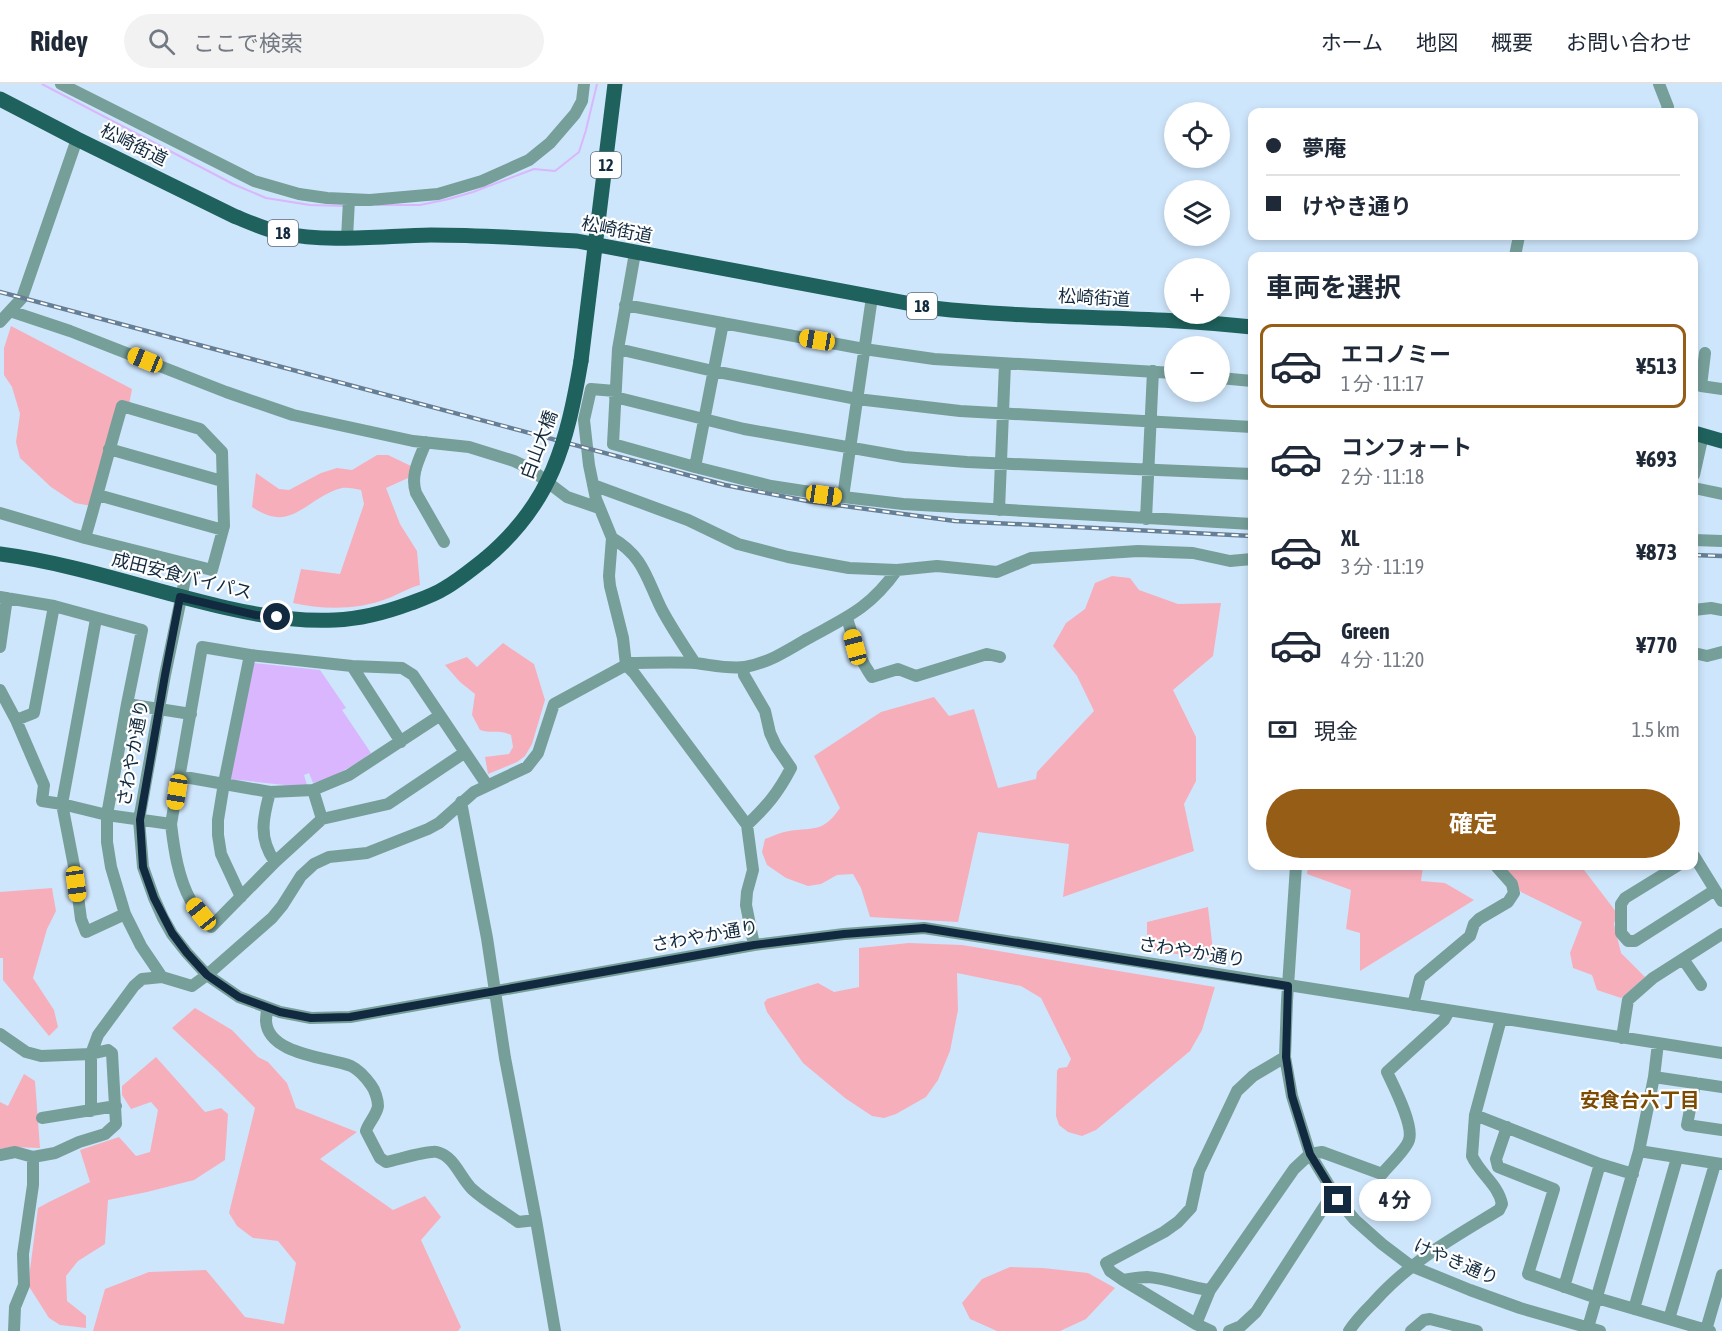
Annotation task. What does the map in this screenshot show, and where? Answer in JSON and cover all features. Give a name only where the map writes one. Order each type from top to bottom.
[{"type":"main road","name":"12","points":[[597,245],[615,84]]},
{"type":"main road","name":"松崎街道","points":[[0,99],[256,226],[301,236],[347,238],[431,235],[525,237],[577,241],[933,308],[1248,327]]},
{"type":"main road","name":"白山大橋","points":[[485,559],[501,546],[524,519],[555,469],[573,408],[597,245]]},
{"type":"main road","points":[[1698,434],[1722,441]]},
{"type":"main road","name":"成田安食バイパス","points":[[0,554],[78,569],[256,615],[336,620],[384,612],[424,598],[450,585],[485,559]]},
{"type":"street","points":[[62,84],[254,182],[349,204],[438,194],[482,180],[529,160],[550,143],[575,114],[582,101],[584,84]]},
{"type":"street","points":[[1659,84],[1668,108]]},
{"type":"street","points":[[0,322],[21,298],[77,139]]},
{"type":"street","points":[[347,238],[349,204]]},
{"type":"street","points":[[635,253],[618,349],[613,444],[771,486],[843,497],[903,504],[1248,524]]},
{"type":"street","points":[[843,497],[872,297]]},
{"type":"street","points":[[625,305],[864,349],[934,359],[1164,372]]},
{"type":"street","points":[[10,311],[70,331],[275,410],[321,422],[426,442],[469,447],[514,461],[529,468],[567,497],[598,508]]},
{"type":"street","points":[[695,467],[723,323]]},
{"type":"street","points":[[618,349],[713,371],[857,399],[960,411],[1248,427]]},
{"type":"street","points":[[1705,353],[1701,386],[1722,388]]},
{"type":"street","points":[[999,510],[1005,364]]},
{"type":"street","points":[[1146,519],[1153,371]]},
{"type":"street","points":[[1230,379],[1248,381]]},
{"type":"street","points":[[754,945],[746,905],[753,870],[747,825],[626,664],[623,638],[610,586],[612,538],[598,508],[589,465],[584,420],[591,389],[744,429],[904,457],[1248,474]]},
{"type":"street","points":[[0,513],[85,538],[212,570],[223,530],[222,452],[200,429],[122,406],[85,538]]},
{"type":"street","points":[[426,442],[414,473],[413,485],[444,542]]},
{"type":"street","points":[[109,449],[222,481]]},
{"type":"street","points":[[593,484],[688,520],[738,544],[788,557],[849,568],[897,570],[937,566],[997,572],[1031,558],[1138,551],[1193,553],[1230,561],[1248,559]]},
{"type":"street","points":[[1698,490],[1722,494]]},
{"type":"street","points":[[98,495],[223,530]]},
{"type":"street","points":[[612,538],[632,551],[641,563],[662,609],[695,663]]},
{"type":"street","points":[[1698,540],[1722,541]]},
{"type":"street","name":"さわやか通り","points":[[188,565],[180,597],[140,820],[143,867],[154,898],[172,933],[207,975],[239,997],[267,1008],[311,1018],[350,1017],[754,945],[844,934],[924,928],[1722,1053]]},
{"type":"street","points":[[92,1111],[91,1054],[98,1035],[134,986],[142,979],[162,977],[192,986],[272,918],[301,876],[314,864],[336,855],[367,853],[440,823],[474,792],[518,772],[533,761],[538,753],[554,704],[626,664],[695,663],[743,667],[759,664],[779,656],[848,618],[874,598],[897,570]]},
{"type":"street","points":[[0,644],[3,598],[54,606],[142,630],[107,815],[107,842],[111,867],[125,914],[141,946],[162,977]]},
{"type":"street","points":[[16,720],[34,713],[54,606]]},
{"type":"street","points":[[1698,610],[1722,610]]},
{"type":"street","points":[[96,618],[62,804],[81,919],[86,932],[125,914]]},
{"type":"street","points":[[848,618],[855,647],[872,677],[898,669],[916,676],[987,654],[1000,657]]},
{"type":"street","points":[[464,753],[388,804],[322,819],[275,862],[211,927],[191,902],[174,847],[171,824],[202,647],[250,655],[405,669],[412,675],[487,785]]},
{"type":"street","points":[[1698,654],[1707,656],[1722,652]]},
{"type":"street","points":[[241,897],[221,854],[218,820],[250,655]]},
{"type":"street","points":[[352,666],[401,742]]},
{"type":"street","points":[[743,667],[744,675],[765,711],[770,733],[776,746],[791,768],[769,804],[747,825]]},
{"type":"street","points":[[0,690],[16,720],[44,785],[42,801],[107,815],[171,824]]},
{"type":"street","points":[[127,704],[191,714]]},
{"type":"street","points":[[179,776],[270,792],[313,790],[349,776],[439,716]]},
{"type":"street","points":[[313,790],[322,819]]},
{"type":"street","points":[[270,792],[262,827],[266,847],[275,862]]},
{"type":"street","points":[[461,802],[555,1331]]},
{"type":"street","points":[[1670,870],[1625,898],[1621,904],[1621,933],[1628,941],[1635,941],[1718,895],[1698,862]]},
{"type":"street","name":"けやき通り","points":[[1296,870],[1286,1057],[1292,1096],[1310,1154],[1333,1192],[1355,1220],[1411,1266],[1520,1308],[1592,1330]]},
{"type":"street","points":[[1413,1005],[1420,978],[1470,936],[1474,924],[1479,919],[1508,902],[1514,892],[1512,884],[1500,870]]},
{"type":"street","points":[[1622,1038],[1629,1000],[1653,978],[1722,934]]},
{"type":"street","points":[[1683,959],[1701,986]]},
{"type":"street","points":[[267,1008],[266,1023],[272,1036],[281,1045],[296,1052],[352,1067],[375,1089],[378,1107],[366,1131],[380,1158],[386,1162],[436,1152],[449,1158],[474,1190],[518,1222],[536,1220]]},
{"type":"street","points":[[1196,1324],[1210,1290],[1302,1159],[1310,1154],[1322,1152],[1382,1174],[1409,1142],[1410,1134],[1403,1109],[1387,1072],[1444,1020],[1449,1011]]},
{"type":"street","points":[[1349,1331],[1386,1288],[1411,1266],[1499,1210],[1502,1204],[1497,1190],[1472,1156],[1475,1115],[1501,1019]]},
{"type":"street","points":[[0,1034],[26,1052],[41,1056],[91,1054],[108,1050],[112,1053],[116,1106],[116,1124],[105,1134],[55,1153],[33,1157],[15,1152],[0,1155]]},
{"type":"street","points":[[1592,1330],[1597,1298],[1639,1152],[1658,1043]]},
{"type":"street","points":[[1211,1331],[1123,1280],[1110,1271],[1106,1263],[1164,1232],[1178,1222],[1191,1208],[1199,1171],[1237,1091],[1253,1076],[1286,1057]]},
{"type":"street","points":[[1653,1077],[1722,1087]]},
{"type":"street","points":[[1695,1083],[1687,1125],[1722,1130]]},
{"type":"street","points":[[42,1118],[116,1106]]},
{"type":"street","points":[[1475,1115],[1600,1164],[1633,1174]]},
{"type":"street","points":[[1507,1127],[1496,1159],[1498,1167],[1554,1189],[1528,1274],[1597,1298],[1708,1330],[1722,1275]]},
{"type":"street","points":[[1639,1152],[1719,1164],[1669,1319]]},
{"type":"street","points":[[14,1331],[15,1307],[24,1285],[22,1254],[33,1185],[33,1157]]},
{"type":"street","points":[[1634,1309],[1677,1158]]},
{"type":"street","points":[[1564,1287],[1600,1164]]},
{"type":"street","points":[[1229,1331],[1241,1326],[1256,1312],[1333,1192]]},
{"type":"street","points":[[1123,1280],[1156,1278],[1197,1289],[1210,1290]]},
{"type":"street","points":[[1411,1331],[1424,1320],[1430,1319],[1477,1331]]},
{"type":"shaded area","points":[[11,326],[132,389],[129,405],[118,401],[91,506],[75,503],[51,487],[20,458],[16,442],[20,414],[12,387],[4,375],[4,348]]},
{"type":"shaded area","points":[[377,455],[388,455],[411,466],[408,478],[386,488],[400,524],[417,551],[420,585],[378,602],[354,607],[329,608],[293,603],[301,569],[340,574],[364,504],[361,490],[342,488],[289,516],[278,517],[266,515],[252,507],[256,473],[279,489],[289,490],[321,473],[337,468],[352,470]]},
{"type":"shaded area","points":[[1112,576],[1130,578],[1139,590],[1178,604],[1221,603],[1213,656],[1173,690],[1196,737],[1196,781],[1184,804],[1194,851],[1063,897],[1069,844],[978,832],[958,922],[870,917],[861,888],[853,874],[837,875],[821,884],[808,886],[786,878],[767,865],[762,852],[765,839],[786,832],[812,829],[823,825],[840,808],[814,756],[881,712],[934,697],[949,716],[974,709],[998,788],[1036,779],[1037,772],[1094,711],[1077,676],[1053,646],[1066,623],[1085,609],[1095,583]]},
{"type":"shaded area","points":[[503,643],[534,664],[545,700],[532,744],[525,756],[517,762],[488,774],[485,757],[509,754],[513,747],[511,735],[480,730],[472,715],[475,694],[445,665],[467,657],[477,667]]},
{"type":"shaded area","points":[[253,663],[320,670],[346,708],[342,710],[371,753],[344,771],[313,783],[309,773],[304,775],[307,785],[294,786],[230,779]]},
{"type":"shaded area","points":[[1308,870],[1422,870],[1421,881],[1445,883],[1474,900],[1360,971],[1360,933],[1346,929],[1351,890],[1307,874]]},
{"type":"shaded area","points":[[1506,870],[1584,870],[1617,913],[1614,924],[1621,953],[1645,977],[1621,998],[1597,990],[1592,975],[1573,968],[1570,953],[1582,922],[1521,892]]},
{"type":"shaded area","points":[[52,888],[56,911],[47,929],[33,978],[54,1010],[58,1027],[49,1036],[3,980],[3,958],[0,958],[0,892]]},
{"type":"shaded area","points":[[1208,907],[1214,959],[1147,950],[1147,922]]},
{"type":"shaded area","points":[[909,943],[962,945],[1215,987],[1202,1030],[1190,1051],[1096,1130],[1082,1136],[1068,1132],[1059,1125],[1056,1116],[1057,1071],[1059,1068],[1067,1067],[1071,1059],[1041,998],[1021,986],[957,973],[958,1010],[950,1051],[938,1080],[926,1097],[896,1114],[884,1118],[872,1116],[845,1098],[803,1063],[767,1012],[764,1003],[767,999],[818,983],[834,992],[859,987],[859,948]]},
{"type":"shaded area","points":[[195,1008],[232,1030],[258,1057],[268,1062],[287,1083],[296,1108],[357,1132],[320,1159],[393,1210],[425,1196],[441,1217],[421,1240],[461,1327],[458,1331],[93,1331],[105,1289],[149,1272],[206,1270],[245,1317],[284,1324],[296,1263],[278,1241],[253,1238],[237,1226],[229,1213],[255,1108],[172,1028]]},
{"type":"shaded area","points":[[156,1057],[205,1112],[221,1108],[228,1114],[225,1160],[194,1180],[108,1200],[105,1244],[78,1261],[66,1276],[67,1301],[86,1316],[86,1328],[60,1325],[49,1318],[28,1285],[38,1208],[90,1182],[80,1150],[119,1137],[136,1156],[150,1152],[158,1110],[151,1102],[131,1109],[122,1095],[122,1086]]},
{"type":"shaded area","points":[[24,1074],[35,1081],[40,1148],[0,1149],[0,1102],[8,1106]]},
{"type":"shaded area","points":[[1010,1267],[1088,1273],[1115,1288],[1086,1319],[1060,1331],[997,1331],[970,1319],[962,1303],[982,1279]]},
{"type":"waterway","points":[[42,84],[233,184],[266,198],[310,205],[344,206]]},
{"type":"waterway","points":[[377,205],[420,205],[473,192],[534,169],[555,171],[579,152],[597,84]]},
{"type":"railway","points":[[0,292],[725,485],[807,501],[955,521],[1248,536]]},
{"type":"railway","points":[[1698,555],[1722,556]]},
{"type":"district","name":"安食台六丁目","points":[[1640,1100]]},
{"type":"route","points":[[277,617],[256,615],[180,597],[139,826],[143,867],[163,918],[187,953],[207,975],[239,997],[280,1012],[311,1018],[350,1017],[754,945],[844,934],[924,928],[1288,986],[1286,1057],[1292,1096],[1310,1154],[1338,1200]]}]
